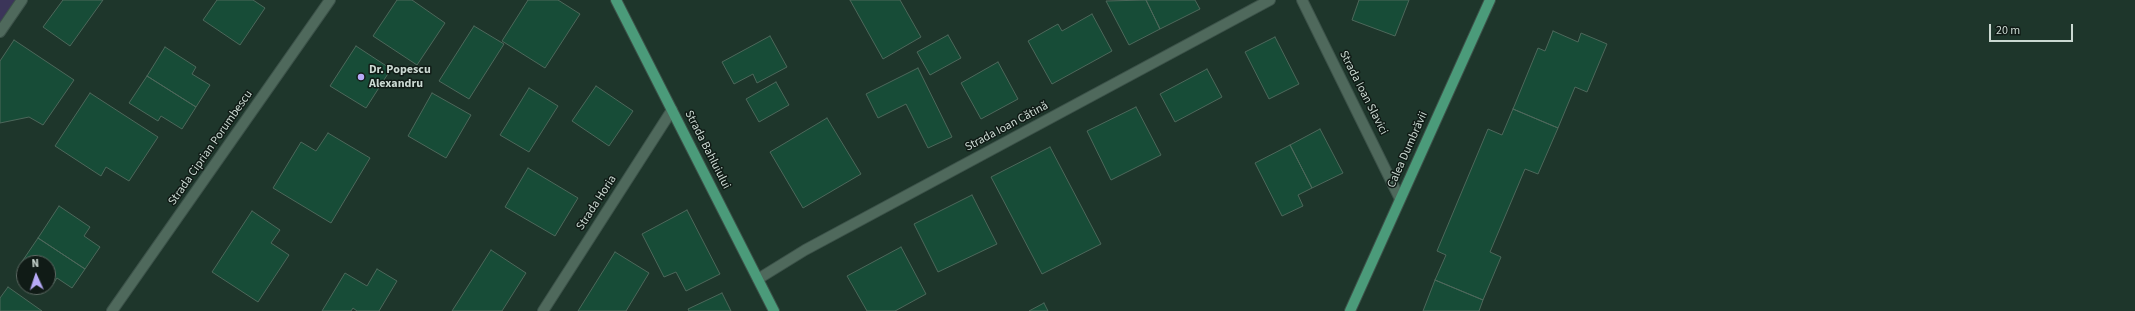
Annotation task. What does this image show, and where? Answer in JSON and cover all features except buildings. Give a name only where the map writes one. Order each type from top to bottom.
[{"type":"main road","name":"Strada Bahluiului","points":[[616,0],[774,311]]},
{"type":"main road","name":"Calea Dumbrăvii","points":[[1350,311],[1490,0]]},
{"type":"street","points":[[0,32],[22,0]]},
{"type":"street","name":"Strada Ciprian Porumbescu","points":[[112,311],[330,0]]},
{"type":"street","name":"Strada Ioan Cătină","points":[[758,279],[805,250],[1270,0]]},
{"type":"street","name":"Strada Ioan Slavici","points":[[1302,0],[1400,199]]},
{"type":"street","name":"Strada Horia","points":[[543,311],[672,110]]},
{"type":"shaded area","points":[[0,0],[22,0],[0,32]]},
{"type":"place","name":"Dr. Popescu Alexandru","points":[[361,77]]}]
